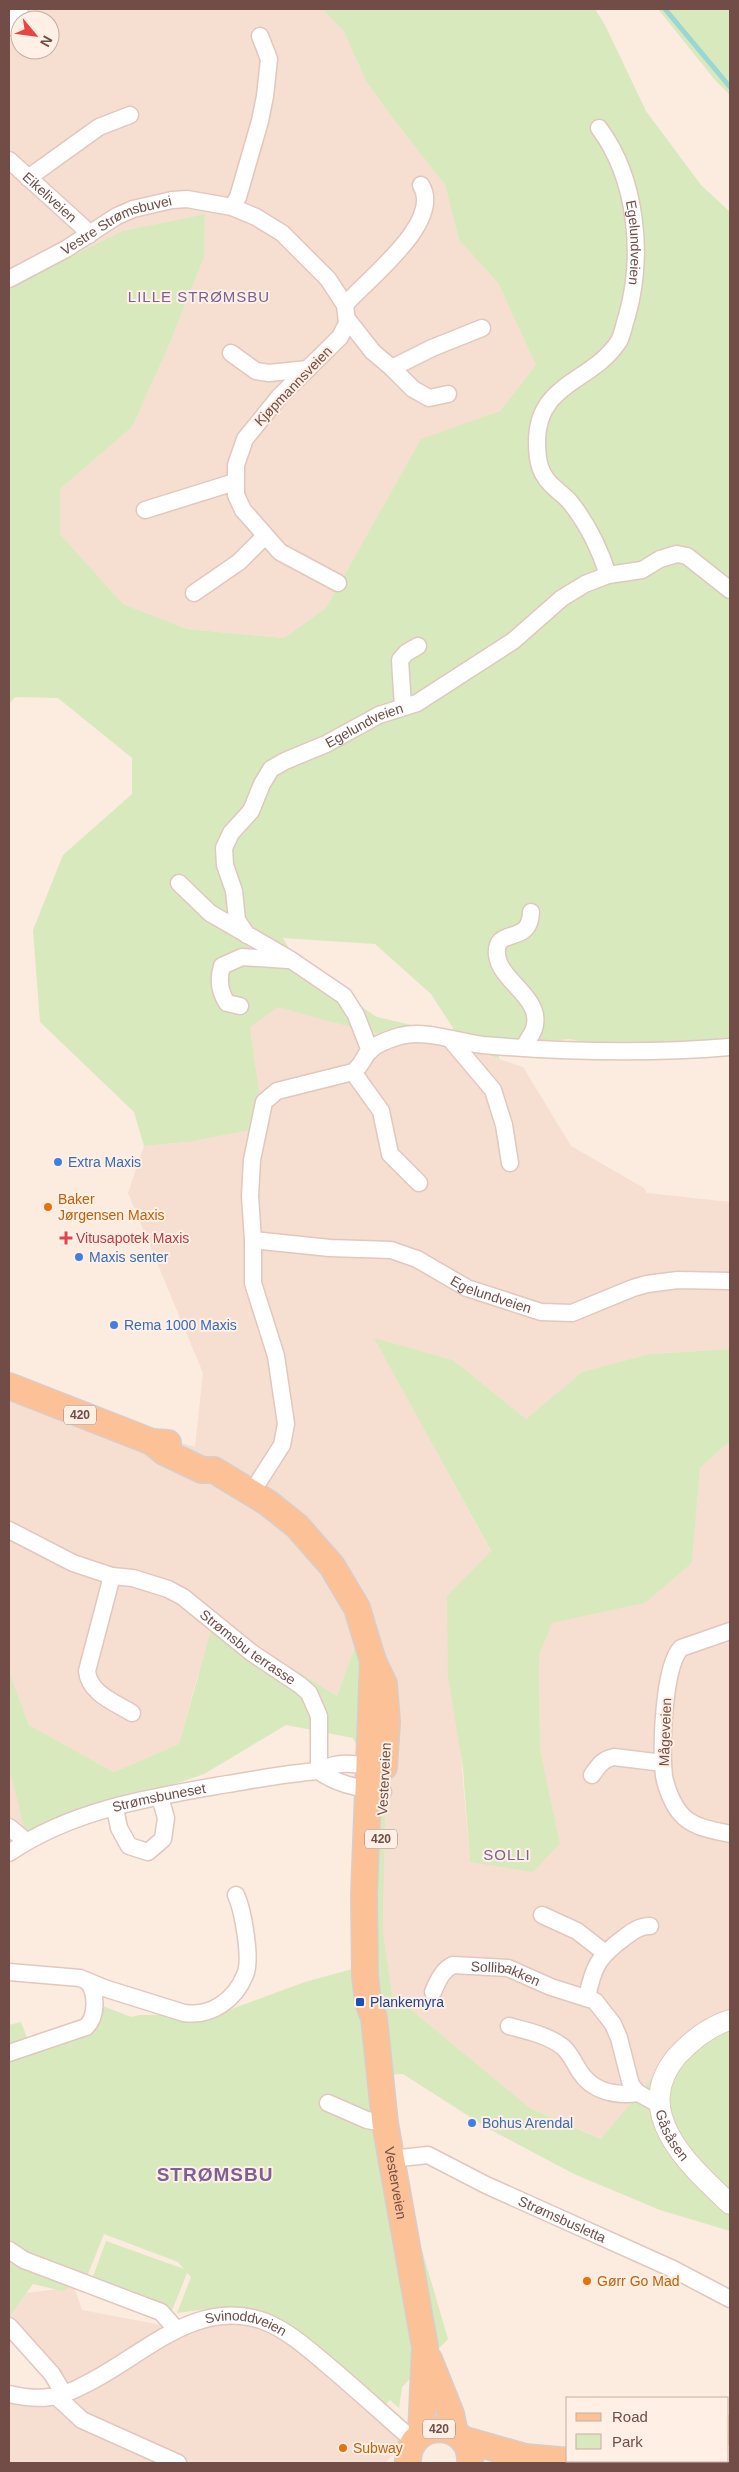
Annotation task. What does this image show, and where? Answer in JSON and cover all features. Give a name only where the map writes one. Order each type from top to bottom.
[{"type":"main road","name":"Vesterveien","points":[[9,1386],[152,1442],[164,1452],[202,1470],[214,1470],[252,1492],[297,1526],[332,1566],[357,1608],[373,1661],[375,1779],[364,1895],[365,1976],[368,2002],[374,2018],[385,2123],[425,2347],[459,2436]]},
{"type":"main road","name":"Vesterveien","points":[[411,2451],[425,2347]]},
{"type":"main road","name":"420","points":[[411,2451],[438,2428],[459,2436],[468,2447],[470,2463]]},
{"type":"main road","points":[[459,2436],[525,2458],[566,2461]]},
{"type":"main road","points":[[579,2462],[592,2463]]},
{"type":"street","points":[[9,26],[20,9]]},
{"type":"street","points":[[232,207],[238,197],[255,140],[265,96],[269,59],[260,36]]},
{"type":"street","points":[[28,178],[99,128],[130,115]]},
{"type":"street","name":"Egelundveien","points":[[599,128],[614,147],[628,190],[635,235],[633,293],[620,340],[605,359],[546,403],[540,416],[536,441],[541,474],[570,501],[601,552],[608,575]]},
{"type":"street","name":"Eikeliveien","points":[[9,160],[84,228],[89,235]]},
{"type":"street","points":[[346,312],[394,257],[415,228],[422,213],[426,192],[421,184]]},
{"type":"street","name":"Vestre Strømsbuvei","points":[[9,279],[89,235],[117,216],[133,209],[172,200],[187,199],[232,207],[256,217],[282,233],[328,279],[346,312],[373,352],[413,389],[429,398],[448,394]]},
{"type":"street","name":"Kjøpmannsveien","points":[[338,583],[280,552],[243,510],[236,495],[235,482],[236,465],[248,434],[278,397],[340,337],[346,312]]},
{"type":"street","points":[[392,368],[432,348],[482,328]]},
{"type":"street","points":[[231,353],[256,371],[269,373],[308,369]]},
{"type":"street","points":[[145,510],[235,482]]},
{"type":"street","points":[[194,593],[239,562],[265,536]]},
{"type":"street","name":"Egelundveien","points":[[247,936],[237,920],[234,891],[225,865],[224,848],[231,833],[251,811],[268,774],[285,761],[326,744],[357,725],[417,703],[513,641],[562,598],[585,584],[608,575],[642,570],[660,559],[677,554],[687,556],[730,590]]},
{"type":"street","points":[[403,707],[400,660],[406,653],[418,646]]},
{"type":"street","points":[[179,883],[210,913],[291,960],[344,996],[356,1015],[370,1051]]},
{"type":"street","points":[[525,1046],[534,1029],[535,1014],[525,996],[501,967],[497,954],[500,941],[505,937],[526,931],[531,924],[532,912]]},
{"type":"street","points":[[240,1006],[227,1003],[222,996],[219,978],[222,966],[242,957],[291,960]]},
{"type":"street","points":[[252,1492],[282,1445],[286,1424],[276,1356],[253,1283],[250,1196],[252,1160],[264,1102],[277,1091],[354,1072],[360,1067],[370,1051],[384,1041],[402,1035],[423,1034],[482,1045],[525,1046],[600,1053],[679,1051],[730,1047]]},
{"type":"street","points":[[450,1039],[493,1090],[504,1125],[510,1164]]},
{"type":"street","points":[[354,1072],[381,1111],[390,1154],[419,1183]]},
{"type":"street","name":"Egelundveien","points":[[253,1240],[330,1248],[391,1250],[417,1259],[467,1288],[541,1312],[572,1313],[647,1284],[678,1280],[730,1281]]},
{"type":"street","name":"Strømsbu terrasse","points":[[9,1530],[73,1563],[112,1576],[151,1582],[183,1597],[252,1653],[309,1694],[319,1716],[319,1771]]},
{"type":"street","points":[[112,1576],[87,1671],[88,1682],[97,1692],[132,1713]]},
{"type":"street","name":"Mågeveien","points":[[730,1631],[681,1648],[675,1654],[666,1698],[663,1763],[664,1778],[680,1814],[696,1825],[730,1834]]},
{"type":"street","points":[[592,1775],[601,1762],[607,1758],[663,1763]]},
{"type":"street","name":"Strømsbuneset","points":[[9,1853],[26,1841],[57,1826],[99,1811],[160,1796],[319,1771],[329,1765],[344,1763],[375,1779]]},
{"type":"street","points":[[319,1771],[342,1783],[375,1779]]},
{"type":"street","points":[[115,1808],[119,1828],[128,1846],[148,1852],[163,1839],[166,1818],[160,1796]]},
{"type":"street","points":[[9,1827],[26,1841]]},
{"type":"street","points":[[9,1972],[68,1975],[190,2014],[211,2011],[225,2004],[246,1974],[242,1907],[236,1895]]},
{"type":"street","points":[[542,1915],[577,1931],[604,1952]]},
{"type":"street","points":[[587,1998],[593,1973],[604,1952],[632,1932],[643,1926],[650,1926]]},
{"type":"street","name":"Sollibakken","points":[[433,1992],[440,1977],[447,1968],[453,1965],[508,1968],[551,1987],[587,1998],[603,2009],[613,2024],[619,2038],[626,2072],[638,2093]]},
{"type":"street","points":[[9,2053],[86,2028],[92,2018],[94,1997],[93,1988],[88,1982]]},
{"type":"street","name":"Gåsåsen","points":[[730,2020],[717,2024],[703,2032],[668,2067],[661,2092],[660,2105],[663,2125],[674,2144],[730,2204]]},
{"type":"street","points":[[509,2026],[529,2031],[560,2045],[568,2052],[585,2078],[610,2094],[638,2093],[660,2105]]},
{"type":"street","points":[[328,2103],[367,2120],[385,2123]]},
{"type":"street","name":"Strømsbusletta","points":[[391,2159],[428,2155],[486,2185],[673,2269],[730,2300]]},
{"type":"street","points":[[9,2250],[24,2260],[161,2312],[176,2329]]},
{"type":"street","name":"Svinoddveien","points":[[9,2394],[60,2395],[101,2377],[176,2329],[197,2321],[222,2316],[246,2318],[265,2322],[308,2349],[411,2451]]},
{"type":"street","points":[[9,2326],[52,2374],[60,2395],[82,2420],[178,2463]]},
{"type":"shaded area","points":[[322,9],[343,30],[366,81],[445,185],[459,240],[498,283],[536,365],[500,411],[421,440],[326,608],[284,638],[187,629],[123,604],[60,534],[60,489],[132,427],[170,343],[204,257],[205,214],[122,231],[9,287],[9,40],[10,60],[60,60],[60,10],[36,10]]},
{"type":"shaded area","points":[[278,1006],[369,1032],[462,1047],[523,1067],[571,1146],[644,1188],[647,1193],[730,1202],[730,1349],[649,1354],[582,1372],[526,1419],[453,1360],[375,1339],[491,1552],[447,1597],[470,1862],[560,1843],[540,1749],[539,1655],[551,1623],[645,1603],[692,1563],[700,1468],[730,1441],[730,2016],[662,2065],[602,2139],[530,2108],[392,1994],[383,1931],[385,1835],[384,1647],[362,1627],[337,1696],[255,1645],[198,1674],[179,1744],[114,1772],[29,1725],[9,1671],[9,1383],[129,1427],[195,1447],[203,1373],[128,1193],[144,1146],[187,1142],[259,1090],[250,1027]]},
{"type":"shaded area","points":[[9,1769],[26,1835],[9,1848]]},
{"type":"shaded area","points":[[74,2287],[82,2310],[161,2325],[246,2325],[256,2327],[341,2368],[408,2436],[385,2463],[9,2463],[9,2396],[53,2399],[61,2382],[9,2318],[27,2293]]},
{"type":"green space","points":[[322,9],[595,9],[605,25],[646,111],[701,185],[730,212],[730,1050],[663,1058],[569,1039],[495,1048],[500,1059],[462,1047],[369,1032],[278,1007],[250,1027],[259,1090],[255,1129],[187,1142],[144,1146],[134,1112],[40,1022],[33,930],[63,855],[132,794],[132,758],[58,698],[15,697],[9,704],[9,287],[122,231],[205,214],[204,257],[170,343],[132,427],[60,489],[60,534],[123,604],[187,629],[284,638],[326,608],[421,439],[500,411],[536,365],[498,283],[459,240],[445,185],[366,81],[343,30]],"holes":[[[283,938],[375,944],[431,994],[453,1028],[455,1035],[377,1017],[298,965]]]},
{"type":"green space","points":[[658,9],[730,9],[730,95],[715,80]]},
{"type":"green space","points":[[374,1338],[453,1360],[526,1419],[582,1372],[649,1354],[730,1349],[730,1441],[700,1468],[692,1563],[645,1603],[552,1623],[539,1655],[540,1749],[560,1843],[533,1872],[470,1862],[463,1768],[448,1676],[447,1596],[491,1551]]},
{"type":"green space","points":[[212,1627],[255,1645],[337,1696],[362,1627],[384,1647],[385,1835],[383,1931],[392,1994],[530,2108],[601,2139],[662,2065],[730,2016],[730,2231],[660,2210],[574,2174],[489,2129],[403,2074],[381,2075],[388,2157],[421,2247],[448,2339],[402,2387],[399,2408],[390,2400],[382,2408],[341,2368],[256,2327],[246,2325],[222,2307],[177,2313],[191,2277],[187,2273],[172,2311],[91,2282],[106,2241],[184,2269],[178,2262],[104,2234],[86,2279],[62,2291],[33,2284],[9,2318],[9,2025],[21,2022],[31,2048],[96,2025],[103,2006],[131,2017],[140,2015],[215,2015],[305,1982],[356,1968],[377,1784],[353,1738],[286,1725],[204,1774],[26,1835],[9,1769],[9,1671],[29,1725],[114,1772],[179,1744]]},
{"type":"waterway","points":[[665,9],[730,87]]},
{"type":"place","name":"Extra Maxis","points":[[58,1162]]},
{"type":"place","name":"Baker Jørgensen Maxis","points":[[48,1207]]},
{"type":"place","name":"Vitusapotek Maxis","points":[[66,1238]]},
{"type":"place","name":"Maxis senter","points":[[79,1257]]},
{"type":"place","name":"Rema 1000 Maxis","points":[[114,1325]]},
{"type":"place","name":"Plankemyra","points":[[360,2002]]},
{"type":"place","name":"Bohus Arendal","points":[[472,2123]]},
{"type":"place","name":"Gørr Go Mad","points":[[587,2281]]},
{"type":"place","name":"Subway","points":[[343,2448]]},
{"type":"district","name":"LILLE STRØMSBU","points":[[199,297]]},
{"type":"district","name":"SOLLI","points":[[507,1855]]},
{"type":"district","name":"STRØMSBU","points":[[215,2174]]}]
